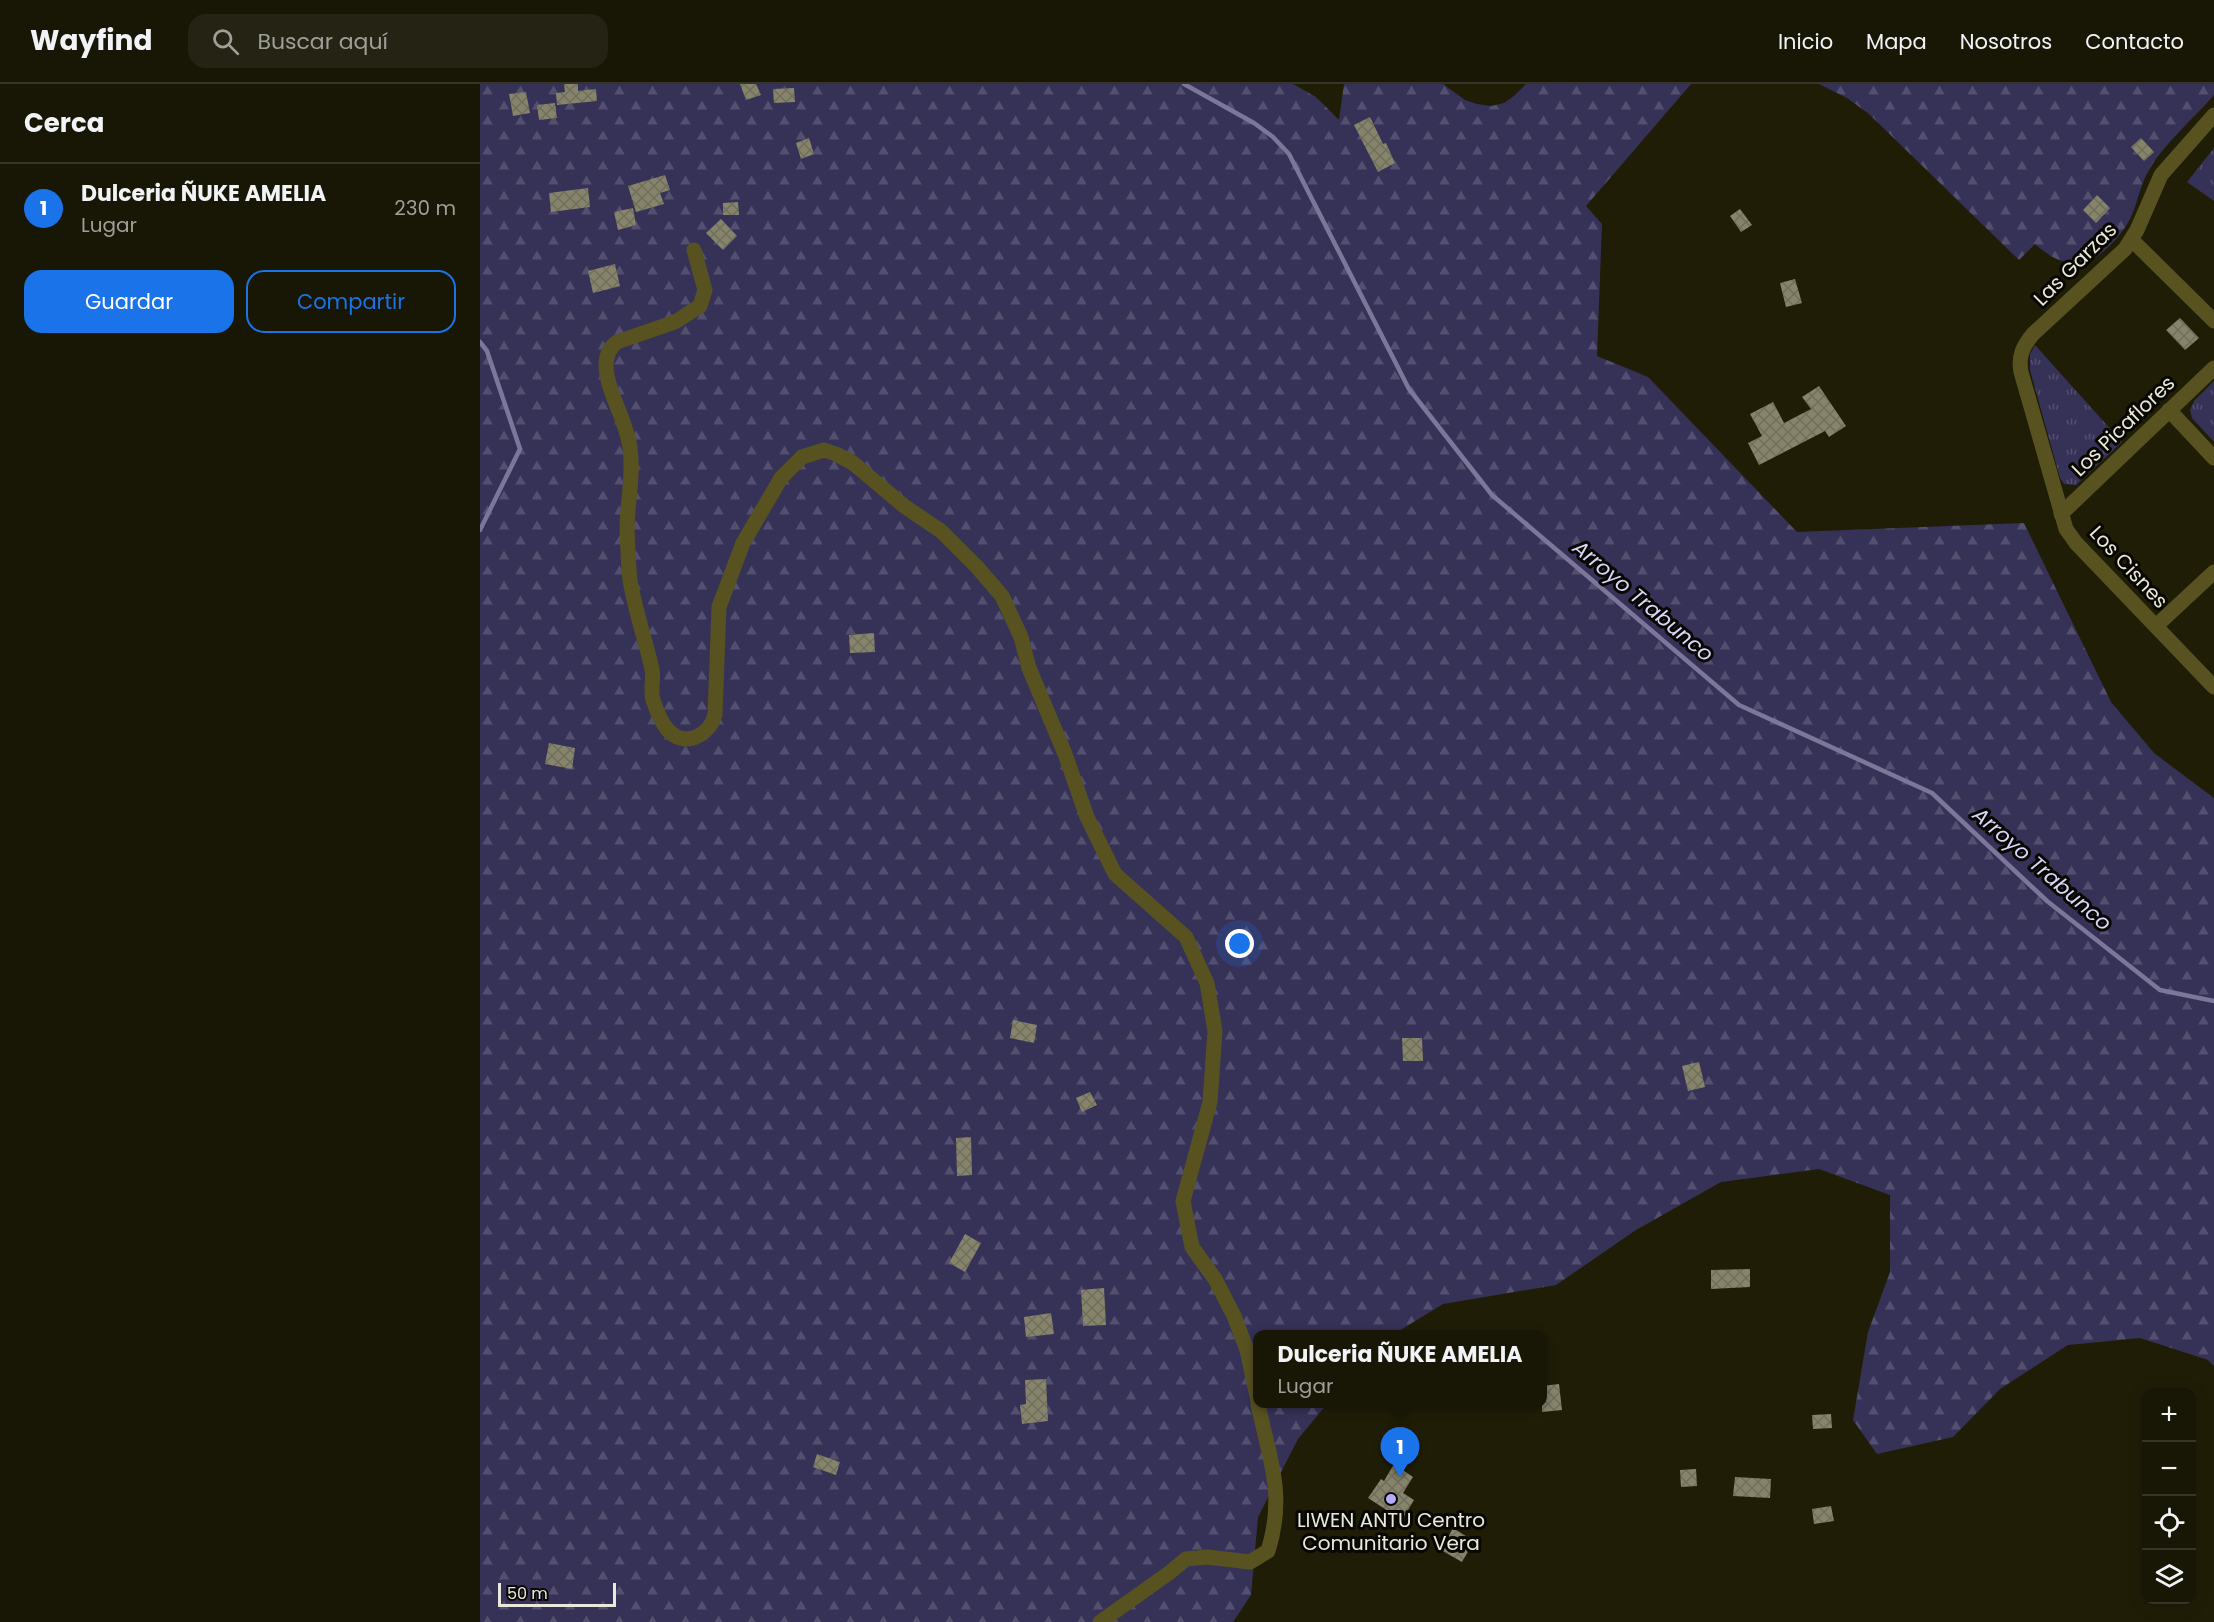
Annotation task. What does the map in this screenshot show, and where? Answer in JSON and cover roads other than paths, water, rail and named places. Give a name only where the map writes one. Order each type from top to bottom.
[{"type":"street","name":"Las Garzas","points":[[2021,353],[2033,334],[2117,257],[2132,240],[2162,175],[2214,115]]},
{"type":"street","points":[[2132,240],[2214,321]]},
{"type":"street","points":[[694,250],[705,290],[700,306],[675,322],[612,345],[605,365],[630,446],[631,490],[627,527],[630,579],[653,672],[652,699],[662,721],[673,735],[691,739],[700,736],[713,724],[716,715],[719,607],[743,543],[781,478],[802,457],[824,450],[836,453],[853,463],[904,506],[941,531],[977,567],[1002,596],[1021,637],[1029,668],[1065,754],[1087,817],[1115,874],[1186,937],[1207,982],[1215,1031],[1210,1102],[1183,1202],[1192,1247],[1215,1280],[1234,1316],[1247,1350],[1253,1378]]},
{"type":"street","name":"Los Cisnes","points":[[2021,353],[2021,372],[2066,529],[2076,543],[2214,687]]},
{"type":"street","name":"Los Picaflores","points":[[2061,514],[2214,368]]},
{"type":"street","points":[[2169,410],[2214,458]]},
{"type":"street","points":[[2156,626],[2214,572]]},
{"type":"street","points":[[1101,1622],[1186,1559],[1207,1557],[1250,1562],[1268,1551],[1275,1531],[1277,1490],[1259,1408]]},
{"type":"waterway","name":"Arroyo Trabunco","points":[[1184,84],[1254,123],[1273,137],[1289,154],[1409,389],[1492,495],[1739,705],[1932,793],[2047,901],[2160,990],[2214,1001]]},
{"type":"waterway","points":[[480,342],[487,351],[520,449],[480,530]]},
{"type":"place","name":"Dulceria ÑUKE AMELIA","points":[[1400,1477]]},
{"type":"place","name":"LIWEN ANTU Centro Comunitario Vera","points":[[1391,1499]]}]
